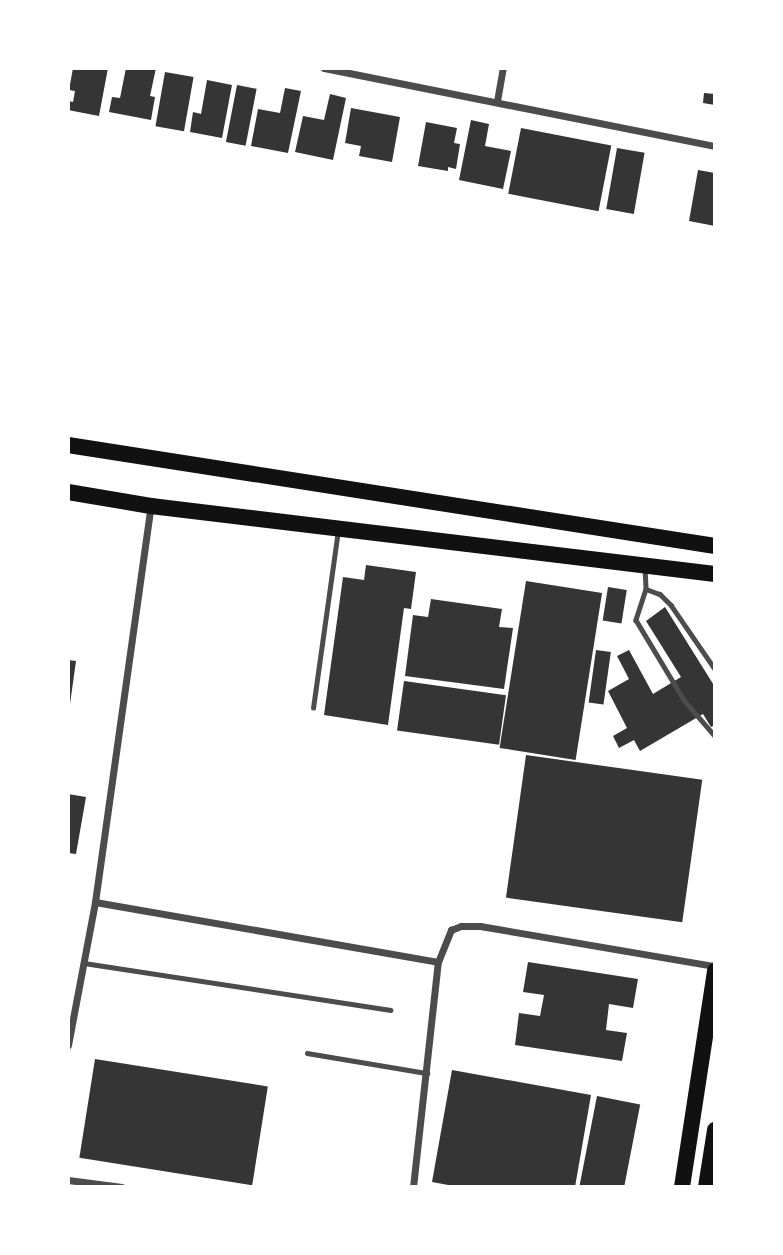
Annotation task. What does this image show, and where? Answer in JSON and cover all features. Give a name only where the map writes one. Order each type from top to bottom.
[{"type":"main road","points":[[68,445],[715,546]]},
{"type":"main road","points":[[68,492],[151,506],[715,574]]},
{"type":"main road","points":[[695,544],[715,541]]},
{"type":"main road","points":[[689,571],[715,588]]},
{"type":"main road","points":[[682,1187],[715,968]]},
{"type":"main road","points":[[706,1187],[715,1130]]},
{"type":"street","points":[[324,68],[715,146]]},
{"type":"street","points":[[497,101],[502,68]]},
{"type":"street","points":[[68,1045],[95,902],[151,506]]},
{"type":"street","points":[[95,902],[438,962]]},
{"type":"street","points":[[413,1187],[428,1073],[438,962],[451,930],[471,925],[715,968]]},
{"type":"street","points":[[68,1180],[122,1187]]},
{"type":"lane","points":[[313,708],[339,527]]},
{"type":"lane","points":[[645,566],[646,589],[636,620],[684,700],[715,736]]},
{"type":"lane","points":[[646,589],[660,594],[671,605],[715,669]]},
{"type":"lane","points":[[84,963],[390,1010]]},
{"type":"lane","points":[[307,1053],[428,1073]]},
{"type":"building","points":[[73,68],[108,68],[99,116],[68,110],[68,101],[73,102],[75,91],[69,90]]},
{"type":"building","points":[[126,68],[156,68],[150,96],[155,97],[151,120],[109,112],[112,97],[120,98]]},
{"type":"building","points":[[165,72],[194,77],[184,131],[155,126]]},
{"type":"building","points":[[207,80],[232,85],[222,138],[190,132],[193,112],[201,114]]},
{"type":"building","points":[[237,85],[257,89],[246,146],[226,142]]},
{"type":"building","points":[[285,88],[301,91],[288,153],[251,146],[258,109],[280,113]]},
{"type":"building","points":[[704,93],[715,94],[715,105],[703,103]]},
{"type":"building","points":[[330,94],[346,98],[333,160],[295,152],[303,116],[324,120]]},
{"type":"building","points":[[351,108],[400,117],[392,162],[359,156],[361,146],[345,143]]},
{"type":"building","points":[[471,120],[489,124],[485,146],[511,151],[503,189],[459,180]]},
{"type":"building","points":[[426,122],[457,128],[454,143],[460,144],[456,169],[448,167],[448,171],[418,166]]},
{"type":"building","points":[[521,128],[611,146],[599,211],[508,194]]},
{"type":"building","points":[[617,148],[645,153],[634,214],[606,209]]},
{"type":"building","points":[[698,170],[715,173],[715,226],[689,221]]},
{"type":"building","points":[[366,565],[416,572],[411,609],[404,608],[388,725],[324,715],[343,577],[364,580]]},
{"type":"building","points":[[526,581],[602,593],[576,760],[500,748]]},
{"type":"building","points":[[608,587],[627,590],[621,624],[603,621]]},
{"type":"building","points":[[431,599],[502,609],[499,627],[513,628],[504,689],[405,676],[413,615],[428,617]]},
{"type":"building","points":[[665,607],[715,687],[715,725],[711,727],[703,714],[640,751],[634,740],[619,748],[613,736],[627,728],[608,691],[629,679],[617,656],[629,650],[653,694],[681,677],[646,621]]},
{"type":"building","points":[[596,650],[611,652],[603,705],[589,702]]},
{"type":"building","points":[[68,660],[76,661],[70,704],[68,703]]},
{"type":"building","points":[[404,681],[506,695],[499,745],[397,731]]},
{"type":"building","points":[[526,755],[702,780],[682,922],[506,898]]},
{"type":"building","points":[[68,794],[86,797],[76,854],[68,853]]},
{"type":"building","points":[[528,962],[638,979],[633,1008],[609,1004],[606,1030],[627,1033],[622,1061],[515,1045],[519,1013],[540,1016],[544,995],[523,992]]},
{"type":"building","points":[[95,1059],[268,1086],[252,1185],[79,1158]]},
{"type":"building","points":[[452,1070],[591,1095],[575,1187],[459,1187],[432,1182]]},
{"type":"building","points":[[597,1096],[640,1104],[624,1187],[579,1186]]}]
